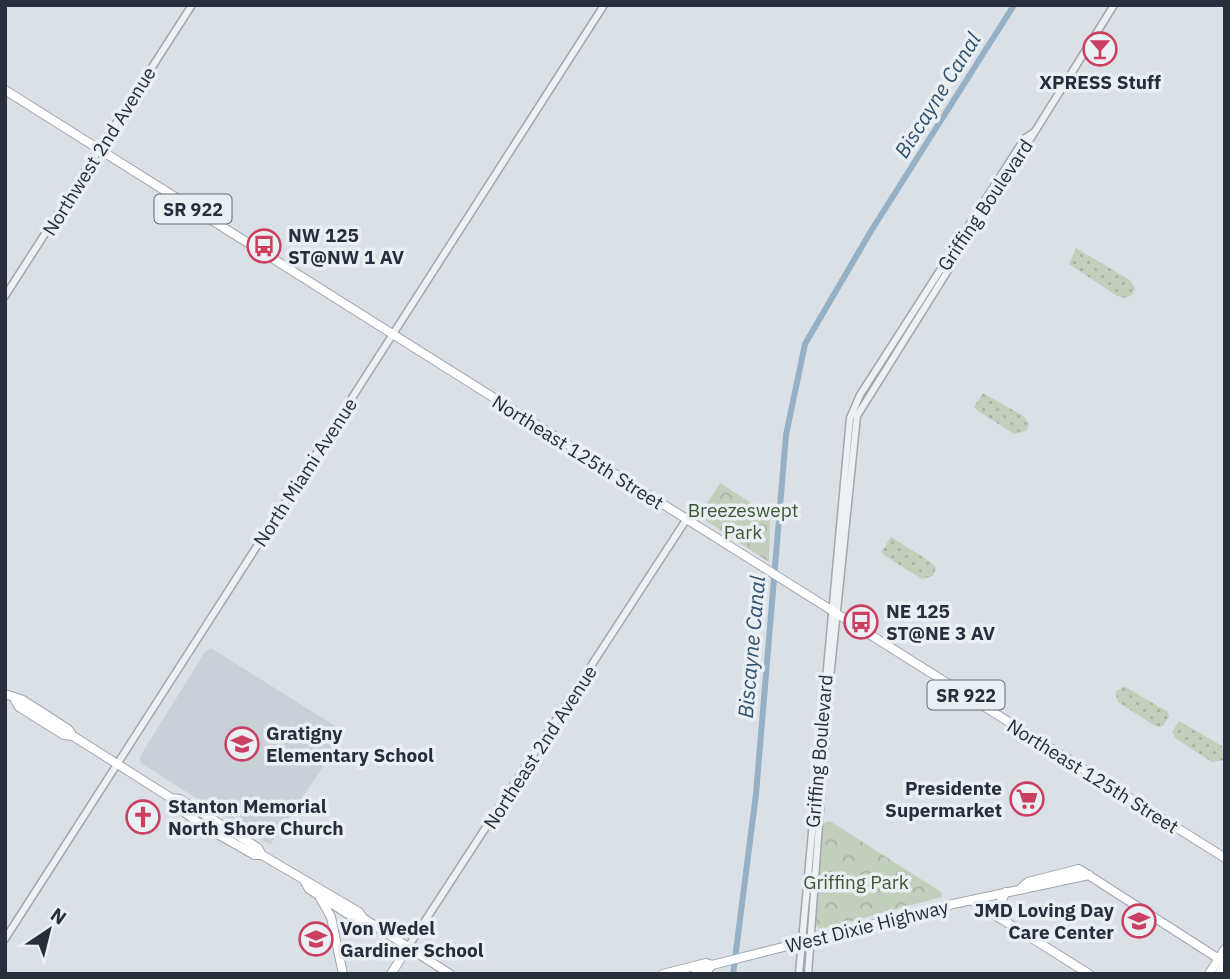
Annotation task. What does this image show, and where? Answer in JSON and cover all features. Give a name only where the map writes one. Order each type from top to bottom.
[{"type":"main road","name":"SR 922","points":[[5,90],[393,335]]},
{"type":"main road","name":"Northeast 125th Street","points":[[393,335],[1225,858]]},
{"type":"main road","points":[[5,694],[41,721],[64,735],[73,736],[171,798],[180,799],[258,848],[262,855],[354,918],[363,918]]},
{"type":"main road","name":"West Dixie Highway","points":[[1021,888],[1028,882],[1079,869],[1089,875]]},
{"type":"main road","points":[[1089,875],[1222,961]]},
{"type":"main road","name":"West Dixie Highway","points":[[663,974],[762,953],[1021,888],[1089,875]]},
{"type":"main road","points":[[304,882],[313,883],[330,893],[359,912],[363,918],[450,974]]},
{"type":"main road","points":[[1000,917],[999,903],[1006,892]]},
{"type":"main road","points":[[319,896],[331,917],[343,974]]},
{"type":"main road","points":[[971,900],[1090,974]]},
{"type":"main road","name":"Northeast 2nd Avenue","points":[[391,974],[408,947]]},
{"type":"main road","points":[[1219,974],[1225,950]]},
{"type":"main road","points":[[1209,974],[1222,961]]},
{"type":"main road","name":"West Dixie Highway","points":[[695,974],[707,971],[712,965]]},
{"type":"street","name":"Northwest 2nd Avenue","points":[[5,296],[192,5]]},
{"type":"street","name":"North Miami Avenue","points":[[5,939],[604,5]]},
{"type":"street","name":"Griffing Boulevard","points":[[799,974],[806,941],[848,424],[857,402],[892,352],[1026,138],[1033,133],[1114,5]]},
{"type":"street","name":"Northeast 2nd Avenue","points":[[408,947],[687,520]]},
{"type":"street","name":"Griffing Boulevard","points":[[806,941],[808,974]]},
{"type":"shaded area","name":"Gratigny Elementary School","points":[[211,648],[346,733],[270,845],[141,763],[139,758],[205,652]]},
{"type":"green space","points":[[1076,248],[1130,280],[1135,288],[1132,295],[1126,298],[1117,296],[1069,264]]},
{"type":"green space","points":[[983,393],[1025,417],[1029,424],[1027,431],[1014,434],[978,411],[974,407]]},
{"type":"green space","name":"Breezeswept Park","points":[[720,483],[770,515],[769,562],[699,516]]},
{"type":"green space","points":[[891,537],[931,562],[936,568],[933,576],[922,579],[885,556],[881,552]]},
{"type":"green space","points":[[1124,686],[1168,712],[1169,717],[1162,727],[1155,726],[1118,702],[1115,692]]},
{"type":"green space","points":[[1179,721],[1222,746],[1224,760],[1212,762],[1175,738],[1172,732]]},
{"type":"green space","name":"Griffing Park","points":[[830,821],[941,892],[942,897],[821,929],[815,925],[821,824]]},
{"type":"waterway","name":"Biscayne Canal","points":[[733,974],[756,794],[786,435],[805,344],[871,231],[1014,5]]},
{"type":"place","name":"XPRESS Stuff","points":[[1100,49]]},
{"type":"place","name":"NW 125 ST@NW 1 AV","points":[[264,246]]},
{"type":"place","name":"NE 125 ST@NE 3 AV","points":[[861,622]]},
{"type":"place","name":"Gratigny Elementary School","points":[[242,744]]},
{"type":"place","name":"Presidente Supermarket","points":[[1027,799]]},
{"type":"place","name":"Stanton Memorial North Shore Church","points":[[143,817]]},
{"type":"place","name":"JMD Loving Day Care Center","points":[[1139,921]]},
{"type":"place","name":"Von Wedel Gardiner School","points":[[316,939]]}]
